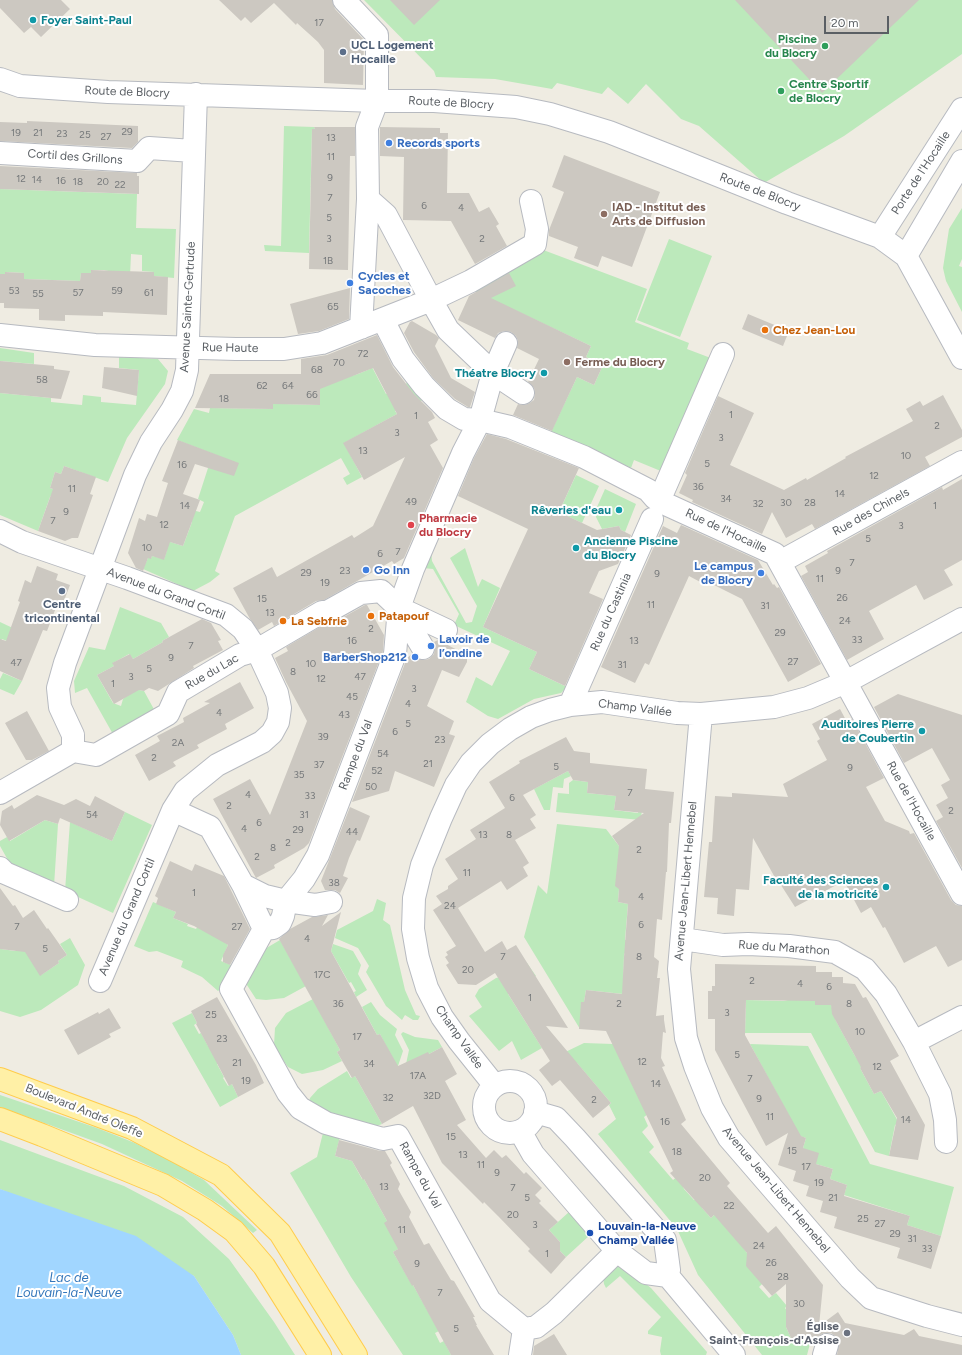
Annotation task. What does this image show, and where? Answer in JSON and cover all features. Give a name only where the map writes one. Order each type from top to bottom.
[{"type":"main road","name":"Boulevard André Oleffe","points":[[0,1079],[132,1128],[221,1176],[280,1233],[356,1355]]},
{"type":"main road","points":[[0,1119],[163,1185],[205,1210],[234,1231],[264,1266],[320,1355]]},
{"type":"street","points":[[344,0],[378,35],[377,101],[367,127],[368,200],[361,328]]},
{"type":"street","name":"Route de Blocry","points":[[0,79],[20,86],[108,92],[377,101],[434,101],[516,107],[550,114],[608,132],[787,203],[880,237],[906,256]]},
{"type":"street","name":"Avenue Sainte-Gertrude","points":[[73,751],[73,735],[60,707],[58,688],[65,663],[135,475],[151,442],[172,410],[182,391],[187,370],[196,94]]},
{"type":"street","name":"Porte de l'Hocaille","points":[[880,237],[962,109]]},
{"type":"street","name":"Cortil des Grillons","points":[[0,152],[137,161],[149,148],[193,151]]},
{"type":"street","points":[[962,161],[906,256],[962,358]]},
{"type":"street","points":[[368,200],[386,215],[448,330],[493,373],[523,393]]},
{"type":"street","name":"Rue Haute","points":[[0,335],[95,345],[187,348],[284,349],[322,343],[431,300],[471,281],[535,244],[538,229],[531,201]]},
{"type":"street","name":"Rue de l'Hocaille","points":[[383,320],[403,359],[424,386],[447,409],[464,419],[480,420],[510,427],[584,457],[648,490],[655,510],[775,554],[962,894]]},
{"type":"street","points":[[480,420],[493,373],[506,343]]},
{"type":"street","name":"Rue du Castinia","points":[[570,705],[723,354]]},
{"type":"street","name":"Rampe du Val","points":[[286,902],[304,878],[318,855],[395,654],[399,608],[413,569],[463,454],[480,420]]},
{"type":"street","name":"Rue des Chinels","points":[[780,562],[962,462]]},
{"type":"street","name":"Avenue du Grand Cortil","points":[[0,531],[22,542],[226,615],[243,629],[257,650],[277,693],[280,708],[278,722],[272,733],[262,742],[217,765],[185,791],[173,810],[100,981]]},
{"type":"street","name":"Rue du Lac","points":[[73,751],[96,755],[168,714],[178,692],[240,656],[257,650],[322,612],[326,612],[361,593],[381,590],[399,608]]},
{"type":"street","points":[[399,608],[446,630]]},
{"type":"street","points":[[399,608],[423,648]]},
{"type":"street","name":"Champ Vallée","points":[[495,1086],[442,1017],[427,988],[418,958],[413,929],[414,898],[422,866],[456,785],[471,763],[490,744],[510,729],[531,717],[570,705],[602,702],[677,713],[700,714],[774,708],[808,698],[846,682],[962,619]]},
{"type":"street","name":"Avenue Jean-Libert Hennebel","points":[[700,714],[679,969],[686,1038],[695,1066],[712,1108],[729,1138],[850,1278],[871,1298],[927,1316],[962,1325]]},
{"type":"street","points":[[0,793],[73,751]]},
{"type":"street","points":[[173,810],[210,827],[243,885],[264,929],[273,928],[280,923],[286,902]]},
{"type":"street","points":[[0,868],[5,873],[67,900]]},
{"type":"street","points":[[243,885],[265,896],[286,902],[315,905],[331,902]]},
{"type":"street","name":"Rampe du Val","points":[[264,929],[231,989],[288,1093],[300,1108],[326,1122],[383,1139],[398,1136],[490,1301],[524,1329]]},
{"type":"street","name":"Rue du Marathon","points":[[682,939],[723,945],[748,944],[789,946],[835,952],[865,969],[886,994],[914,1042],[940,1094],[945,1120],[946,1142]]},
{"type":"street","points":[[914,1042],[962,1017]]},
{"type":"street","points":[[512,1081],[520,1083],[533,1095],[535,1112],[532,1120],[527,1126],[520,1131],[509,1133],[499,1131],[490,1124],[485,1115],[484,1104],[488,1094],[495,1086],[503,1082],[512,1081]]},
{"type":"street","points":[[535,1112],[556,1118],[576,1138],[665,1240],[669,1270],[668,1276]]},
{"type":"street","points":[[520,1131],[533,1154],[617,1251],[646,1273],[668,1276],[734,1355]]},
{"type":"street","points":[[520,1355],[524,1329],[536,1327],[554,1313],[617,1251]]},
{"type":"green space","name":"Centre Sportif de Blocry","points":[[364,0],[962,0],[962,54],[844,136],[764,183],[699,126],[681,119],[646,84],[628,104],[608,87],[602,94],[557,83],[552,89],[495,79],[436,77],[434,71]]},
{"type":"green space","points":[[284,126],[314,127],[315,129],[312,129],[309,253],[265,251],[264,245],[281,246]]},
{"type":"green space","points":[[0,189],[137,194],[136,228],[176,229],[174,278],[154,276],[154,272],[142,271],[142,255],[131,254],[130,276],[104,270],[92,270],[91,273],[81,273],[80,281],[24,279],[24,273],[6,272],[5,274],[0,274]]},
{"type":"green space","points":[[962,208],[962,259],[959,266],[962,267],[962,312],[946,281],[943,268],[949,229]]},
{"type":"green space","points":[[669,239],[712,256],[680,337],[637,320]]},
{"type":"green space","points":[[538,248],[647,289],[635,322],[689,343],[687,349],[716,360],[668,474],[634,460],[631,468],[551,432],[577,377],[594,385],[603,365],[586,357],[591,346],[472,290]]},
{"type":"green space","points":[[0,348],[34,353],[34,364],[0,361]]},
{"type":"green space","points":[[119,357],[158,359],[168,371],[165,384],[127,438],[108,482],[64,466],[61,474],[55,472],[50,488],[55,490],[50,497],[38,531],[0,515],[0,393],[51,398],[51,402],[82,405],[83,395],[101,397],[101,402],[136,405],[139,370],[119,368]]},
{"type":"green space","points":[[372,367],[386,394],[411,381],[425,399],[418,402],[416,399],[395,411],[397,414],[344,443],[362,477],[347,485],[343,478],[350,474],[341,458],[235,516],[215,571],[220,574],[210,582],[193,591],[143,569],[148,558],[151,558],[152,556],[164,559],[167,550],[161,547],[164,540],[183,546],[192,522],[192,510],[200,512],[204,502],[198,499],[208,468],[213,465],[216,455],[177,440],[194,409],[209,413],[210,408],[273,409],[273,396],[284,404],[320,405],[320,385],[358,374]]},
{"type":"green space","points":[[576,475],[599,486],[582,523],[559,512]]},
{"type":"green space","points":[[605,489],[636,504],[625,532],[621,530],[619,526],[602,529],[596,517],[597,507]]},
{"type":"green space","points":[[465,548],[478,587],[482,579],[500,588],[483,627],[537,652],[529,669],[567,687],[561,693],[534,699],[498,719],[488,716],[466,702],[476,677],[492,686],[510,651],[454,625],[459,614],[433,569],[423,568],[431,550],[432,561],[466,623],[472,622],[477,606],[450,558]]},
{"type":"green space","points":[[120,607],[161,623],[169,637],[133,659],[129,654],[113,663],[114,666],[97,675],[113,703],[121,706],[123,699],[135,689],[144,691],[156,713],[114,736],[87,688],[75,693],[74,681],[89,647],[105,650]]},
{"type":"green space","points":[[0,622],[34,638],[12,643],[2,639],[0,643]]},
{"type":"green space","points":[[3,673],[22,681],[14,695],[0,689],[0,679]]},
{"type":"green space","points":[[568,771],[571,776],[564,779],[563,788],[553,787],[550,810],[544,810],[534,789]]},
{"type":"green space","points":[[573,780],[588,782],[587,793],[616,796],[614,810],[638,813],[639,807],[642,808],[641,820],[556,812],[558,793],[569,794],[569,783]]},
{"type":"green space","points":[[125,812],[152,825],[113,913],[65,891],[70,822],[112,841]]},
{"type":"green space","points":[[45,820],[58,824],[54,886],[13,869],[0,846],[0,841],[7,837],[10,841]]},
{"type":"green space","points":[[557,824],[606,829],[629,859],[619,889],[618,902],[628,904],[625,940],[629,940],[628,950],[624,954],[623,994],[586,990],[584,1002],[586,1029],[580,1029],[524,937],[538,885],[547,894]]},
{"type":"green space","points":[[377,899],[386,903],[383,920],[390,925],[405,990],[416,1015],[420,1016],[418,1020],[413,1020],[405,1015],[402,1020],[386,1006],[366,972],[369,966],[358,948],[335,938],[337,930],[373,911]]},
{"type":"green space","points":[[153,902],[176,912],[173,918],[188,924],[187,926],[196,929],[200,922],[228,945],[221,961],[236,967],[229,982],[218,991],[202,977],[181,967],[183,961],[157,951],[149,952],[134,946]]},
{"type":"green space","points":[[70,938],[85,965],[78,985],[41,1010],[20,1017],[0,1011],[0,948],[15,951],[24,945],[41,975],[59,963],[58,961],[67,955],[60,944]]},
{"type":"green space","points":[[280,940],[306,986],[284,998],[266,1000],[256,999],[245,982],[258,953]]},
{"type":"green space","points":[[333,944],[353,951],[361,965],[358,974],[367,990],[356,997],[354,992],[356,991],[351,982],[349,983],[331,951]]},
{"type":"green space","points":[[527,963],[536,976],[508,994],[542,1048],[521,1060],[512,1041],[499,1051],[469,1016],[482,1007],[475,996],[479,989],[496,978],[508,975]]},
{"type":"green space","points":[[800,997],[831,1005],[836,1021],[855,1056],[863,1066],[860,1068],[874,1094],[881,1091],[899,1123],[895,1125],[889,1156],[875,1152],[811,1033],[745,1033],[746,1000],[784,1001]]},
{"type":"green space","points":[[313,999],[340,1050],[337,1052],[342,1061],[323,1070],[302,1074],[288,1067],[280,1056],[274,1045],[275,1028],[286,1013]]},
{"type":"green space","points":[[371,1002],[380,1015],[397,1029],[395,1035],[403,1051],[397,1069],[380,1034],[377,1035],[362,1007]]},
{"type":"green space","points":[[192,1013],[197,1023],[194,1025],[199,1034],[201,1033],[208,1046],[210,1045],[220,1063],[217,1064],[224,1077],[223,1078],[228,1086],[232,1084],[238,1097],[220,1107],[172,1023]]},
{"type":"green space","points":[[403,1032],[415,1037],[438,1040],[442,1047],[406,1064],[409,1050],[401,1034]]},
{"type":"green space","points":[[584,1043],[613,1044],[648,1114],[644,1117],[648,1126],[642,1132],[654,1147],[649,1152],[673,1180],[679,1175],[684,1189],[694,1200],[701,1200],[702,1208],[711,1218],[718,1211],[747,1253],[764,1282],[759,1287],[769,1298],[776,1293],[787,1306],[785,1308],[791,1317],[786,1323],[786,1327],[791,1338],[800,1341],[812,1336],[807,1355],[762,1355],[698,1275],[677,1229],[598,1134],[616,1119],[609,1105],[611,1103],[577,1063],[555,1057]]},
{"type":"green space","points":[[750,1044],[808,1046],[870,1164],[954,1187],[941,1236],[907,1225],[910,1216],[844,1195],[847,1185],[830,1179],[833,1169],[816,1164],[803,1148],[806,1138],[788,1132],[790,1118]]},
{"type":"green space","points":[[347,1071],[351,1078],[355,1076],[382,1124],[374,1127],[321,1112],[309,1103],[310,1098],[318,1089]]},
{"type":"green space","points":[[0,1095],[97,1128],[135,1143],[169,1160],[204,1180],[257,1230],[253,1233],[222,1206],[182,1181],[102,1144],[0,1107]]},
{"type":"green space","points":[[324,1129],[341,1133],[335,1156],[352,1161],[362,1179],[364,1179],[400,1248],[393,1252],[439,1331],[435,1333],[440,1343],[444,1341],[451,1355],[403,1355],[351,1277],[290,1173],[317,1157]]},
{"type":"green space","points":[[0,1140],[124,1186],[183,1217],[229,1259],[274,1322],[295,1355],[241,1355],[233,1335],[194,1276],[0,1189]]},
{"type":"green space","points":[[569,1212],[590,1235],[566,1257],[560,1251],[560,1242],[549,1230]]},
{"type":"green space","points":[[618,1263],[651,1288],[707,1352],[706,1355],[661,1355],[660,1351],[662,1337],[648,1334],[648,1331],[661,1317],[620,1276],[606,1288],[604,1284],[603,1277]]},
{"type":"water","name":"Lac de Louvain-la-Neuve","points":[[0,1189],[136,1236],[194,1276],[233,1335],[241,1355],[0,1355]]},
{"type":"building","name":"Foyer Saint-Paul","points":[[0,0],[61,0],[70,9],[41,37],[31,27],[24,33],[0,8]]},
{"type":"building","points":[[219,0],[332,0],[335,9],[364,40],[363,85],[324,83],[324,50],[318,42],[297,23],[296,25],[274,3],[251,23],[245,17],[241,21]]},
{"type":"building","points":[[390,0],[440,0],[414,25]]},
{"type":"building","name":"Piscine du Blocry","points":[[735,0],[919,0],[822,93]]},
{"type":"building","points":[[27,121],[138,126],[138,142],[132,148],[0,141],[0,122],[27,123]]},
{"type":"building","points":[[314,127],[355,127],[355,156],[350,156],[348,270],[309,269],[312,129],[315,129]]},
{"type":"building","points":[[380,127],[440,128],[440,133],[448,133],[447,193],[469,193],[479,212],[489,207],[499,224],[496,226],[507,246],[475,264],[451,221],[403,220],[404,157],[380,156]]},
{"type":"building","name":"IAD - Institut des Arts de Diffusion","points":[[564,155],[660,192],[632,267],[602,256],[598,267],[574,258],[578,247],[549,236],[549,230],[564,192],[552,187]]},
{"type":"building","points":[[0,166],[137,173],[137,176],[139,176],[139,194],[0,189]]},
{"type":"building","points":[[91,270],[154,272],[154,276],[168,277],[167,315],[103,312],[103,316],[65,315],[65,321],[39,320],[39,309],[4,308],[4,303],[0,303],[0,274],[5,274],[5,272],[24,273],[24,279],[80,281],[81,273],[91,273]]},
{"type":"building","name":"Ferme du Blocry","points":[[509,273],[516,286],[491,298],[591,346],[586,357],[603,365],[594,385],[577,377],[552,431],[513,415],[518,404],[528,404],[534,400],[534,388],[528,382],[539,359],[517,348],[518,341],[516,336],[511,332],[504,331],[498,333],[495,338],[458,320],[469,296]]},
{"type":"building","points":[[350,288],[349,319],[319,331],[298,334],[290,304]]},
{"type":"building","name":"Chez Jean-Lou","points":[[748,314],[789,331],[783,346],[742,329]]},
{"type":"building","points":[[412,321],[439,338],[435,346],[451,378],[475,392],[470,407],[455,399],[433,378],[414,352],[404,333]]},
{"type":"building","points":[[377,335],[393,367],[414,394],[432,412],[435,418],[428,422],[438,440],[430,445],[443,468],[404,558],[394,564],[392,561],[324,600],[316,601],[274,626],[272,622],[258,630],[250,619],[233,588],[272,567],[277,577],[352,535],[354,538],[373,526],[405,457],[364,480],[343,443],[397,414],[373,368],[320,389],[320,405],[273,404],[273,409],[195,408],[210,374],[301,374],[301,359],[327,355]]},
{"type":"building","points":[[0,361],[54,366],[54,369],[70,371],[61,399],[0,393]]},
{"type":"building","points":[[104,367],[139,370],[137,396],[102,388]]},
{"type":"building","points":[[943,395],[962,430],[962,437],[925,457],[930,466],[815,529],[812,524],[786,538],[772,512],[762,534],[692,502],[693,500],[679,493],[687,475],[685,473],[718,396],[754,413],[730,465],[784,490],[806,478],[807,480],[846,458],[845,457],[913,421],[906,409],[920,401],[923,406]]},
{"type":"building","name":"Ancienne Piscine du Blocry","points":[[487,434],[506,439],[579,468],[559,512],[597,530],[619,526],[621,530],[631,535],[618,564],[599,571],[589,593],[603,599],[565,686],[529,669],[537,652],[483,627],[528,529],[458,496],[474,458]]},
{"type":"building","points":[[178,440],[239,463],[234,476],[195,464],[183,494],[200,500],[183,546],[170,542],[164,560],[152,556],[151,559],[148,558],[143,571],[136,568],[128,553],[139,518],[145,521],[147,514],[157,517],[168,483],[162,481]]},
{"type":"building","points":[[64,466],[96,477],[90,494],[93,495],[78,538],[72,538],[65,541],[38,531],[53,489],[50,488],[55,472],[61,474]]},
{"type":"building","points":[[962,479],[962,560],[944,570],[953,585],[924,600],[916,585],[869,611],[884,639],[847,660],[801,576],[808,572],[805,566],[828,553],[827,551],[942,487],[943,490]]},
{"type":"building","points":[[681,525],[758,560],[773,585],[774,584],[777,588],[779,587],[821,664],[788,682],[742,599],[706,581],[704,584],[689,576],[649,665],[645,663],[635,683],[601,667],[663,526],[677,533]]},
{"type":"building","points":[[37,566],[58,574],[56,580],[70,585],[62,606],[57,605],[47,631],[43,630],[22,681],[0,671],[0,639],[6,641],[20,602],[18,601],[25,580],[31,583]]},
{"type":"building","points":[[367,605],[384,635],[383,651],[309,843],[304,848],[274,865],[275,868],[256,878],[213,799],[250,779],[270,815],[307,721],[275,658],[288,651],[286,647],[325,624],[333,623]]},
{"type":"building","points":[[202,619],[211,623],[221,640],[218,641],[223,650],[193,666],[194,668],[158,691],[149,688],[144,691],[139,690],[114,704],[97,675],[114,666],[112,663],[130,654],[133,659]]},
{"type":"building","points":[[438,640],[467,655],[467,662],[459,677],[442,670],[427,706],[454,721],[449,734],[455,736],[434,787],[395,771],[389,791],[352,802],[407,658],[412,654],[417,659],[429,659],[434,654],[434,642]]},
{"type":"building","points":[[240,682],[254,708],[225,724],[227,729],[197,745],[199,748],[173,762],[176,766],[149,781],[135,755],[160,741],[157,736],[184,722],[183,718],[210,703],[204,702]]},
{"type":"building","name":"Auditoires Pierre de Coubertin","points":[[898,694],[962,715],[962,868],[936,821],[943,817],[936,805],[948,798],[941,785],[950,780],[932,748],[904,763],[874,707]]},
{"type":"building","points":[[840,709],[847,722],[852,719],[884,778],[866,787],[885,821],[909,831],[910,834],[914,833],[951,900],[956,905],[962,906],[962,960],[948,967],[936,946],[904,963],[885,927],[883,928],[871,907],[861,913],[844,881],[795,907],[779,882],[778,883],[753,838],[749,890],[736,889],[734,916],[717,914],[718,898],[704,897],[709,842],[712,842],[715,796],[732,797],[732,793],[788,797],[783,784],[827,760],[817,741],[820,739],[812,724]]},
{"type":"building","points":[[27,711],[49,751],[32,760],[26,760],[5,723]]},
{"type":"building","points":[[566,737],[574,751],[590,753],[590,763],[647,769],[645,789],[674,792],[671,823],[669,823],[667,872],[662,920],[657,919],[654,957],[659,961],[657,978],[660,978],[656,1016],[664,1015],[666,1033],[663,1032],[661,1058],[665,1066],[662,1067],[686,1120],[681,1124],[730,1183],[727,1186],[768,1233],[776,1226],[823,1285],[819,1326],[838,1312],[845,1323],[904,1335],[914,1329],[919,1336],[962,1345],[962,1355],[837,1355],[839,1342],[831,1333],[824,1333],[815,1341],[812,1337],[800,1341],[791,1338],[786,1327],[786,1284],[772,1296],[746,1266],[747,1253],[714,1215],[711,1218],[670,1173],[673,1171],[606,1031],[579,1029],[581,1002],[584,1002],[586,990],[622,994],[628,904],[618,902],[619,889],[615,886],[619,846],[612,836],[644,813],[614,810],[616,796],[587,793],[588,782],[573,780],[568,771],[523,795],[536,815],[530,819],[536,828],[515,840],[529,863],[523,867],[528,876],[507,890],[501,881],[458,908],[485,952],[502,941],[507,950],[516,945],[568,1028],[546,1026],[611,1103],[593,1118],[560,1080],[552,1086],[539,1070],[550,1061],[495,973],[476,985],[458,984],[446,965],[449,963],[445,957],[448,955],[446,952],[456,946],[433,910],[442,904],[436,896],[448,889],[448,886],[458,879],[445,859],[476,839],[470,830],[505,808],[489,782],[520,763],[519,761]]},
{"type":"building","points":[[37,795],[64,805],[76,799],[90,806],[95,796],[125,812],[112,841],[60,818],[58,824],[45,820],[9,841],[0,825],[2,811],[12,805],[14,809]]},
{"type":"building","points":[[350,807],[370,816],[360,841],[357,840],[349,858],[343,876],[348,878],[340,893],[335,890],[325,890],[321,881]]},
{"type":"building","points":[[170,861],[192,871],[195,864],[224,876],[250,929],[230,965],[223,962],[223,955],[228,945],[194,926],[173,918],[176,912],[156,904],[158,898],[155,896]]},
{"type":"building","points":[[0,888],[13,906],[15,905],[23,918],[34,910],[67,955],[58,961],[59,963],[40,976],[25,952],[0,949]]},
{"type":"building","points":[[341,912],[331,951],[377,1035],[380,1034],[398,1066],[428,1052],[429,1054],[442,1047],[457,1074],[445,1081],[466,1120],[457,1125],[486,1158],[494,1150],[502,1158],[506,1155],[524,1174],[526,1172],[542,1188],[535,1195],[541,1201],[539,1203],[558,1222],[549,1230],[560,1242],[560,1251],[566,1257],[551,1274],[528,1251],[530,1249],[498,1216],[484,1202],[483,1204],[442,1163],[413,1106],[382,1124],[355,1076],[352,1078],[337,1052],[340,1050],[279,939],[290,929],[312,917],[328,915],[322,926]]},
{"type":"building","points":[[715,964],[816,966],[816,972],[832,972],[832,977],[843,977],[843,983],[855,984],[863,998],[866,997],[899,1056],[890,1061],[925,1125],[918,1160],[889,1156],[897,1118],[881,1091],[874,1094],[832,1014],[831,1005],[815,1005],[815,1001],[746,1000],[745,1035],[801,1136],[806,1138],[803,1148],[819,1153],[816,1164],[833,1169],[830,1179],[847,1185],[844,1196],[910,1216],[907,1225],[941,1236],[931,1269],[897,1258],[900,1248],[834,1228],[837,1217],[820,1212],[823,1201],[806,1196],[809,1186],[793,1181],[796,1171],[778,1165],[788,1133],[766,1146],[715,1050],[715,1019],[708,1019],[708,991],[712,991],[712,986],[715,986]]},
{"type":"building","points":[[217,997],[256,1065],[264,1083],[238,1097],[232,1084],[229,1086],[196,1024],[197,1023],[191,1011]]},
{"type":"building","points":[[109,1008],[121,1028],[109,1034],[111,1037],[78,1055],[64,1030],[98,1012],[99,1014]]},
{"type":"building","points":[[339,1140],[385,1151],[392,1163],[390,1165],[400,1184],[398,1189],[411,1212],[409,1217],[424,1245],[429,1243],[451,1280],[454,1281],[475,1317],[473,1317],[476,1325],[494,1355],[451,1355],[413,1285],[412,1286],[393,1252],[398,1249],[384,1223],[387,1221],[364,1179],[363,1180],[352,1161],[335,1156]]},
{"type":"building","points":[[554,1334],[567,1355],[533,1355],[534,1346]]},
{"type":"place","name":"Foyer Saint-Paul","points":[[33,20]]},
{"type":"place","name":"Piscine du Blocry","points":[[825,46]]},
{"type":"place","name":"UCL Logement Hocaille","points":[[343,52]]},
{"type":"place","name":"Centre Sportif de Blocry","points":[[781,91]]},
{"type":"place","name":"Records sports","points":[[389,143]]},
{"type":"place","name":"IAD - Institut des Arts de Diffusion","points":[[604,214]]},
{"type":"place","name":"Cycles et Sacoches","points":[[350,283]]},
{"type":"place","name":"Chez Jean-Lou","points":[[765,330]]},
{"type":"place","name":"Ferme du Blocry","points":[[567,362]]},
{"type":"place","name":"Théatre Blocry","points":[[544,373]]},
{"type":"place","name":"Rêveries d'eau","points":[[619,510]]},
{"type":"place","name":"Pharmacie du Blocry","points":[[411,525]]},
{"type":"place","name":"Ancienne Piscine du Blocry","points":[[576,548]]},
{"type":"place","name":"Go Inn","points":[[366,570]]},
{"type":"place","name":"Le campus de Blocry","points":[[761,573]]},
{"type":"place","name":"Centre tricontinental","points":[[62,591]]},
{"type":"place","name":"Patapouf","points":[[371,616]]},
{"type":"place","name":"La Sebfrie","points":[[283,621]]},
{"type":"place","name":"Lavoir de l’ondine","points":[[431,646]]},
{"type":"place","name":"BarberShop212","points":[[415,657]]},
{"type":"place","name":"Auditoires Pierre de Coubertin","points":[[922,731]]},
{"type":"place","name":"Faculté des Sciences de la motricité","points":[[886,887]]},
{"type":"place","name":"Louvain-la-Neuve Champ Vallée","points":[[590,1233]]},
{"type":"place","name":"Église Saint-François-d'Assise","points":[[847,1333]]}]
